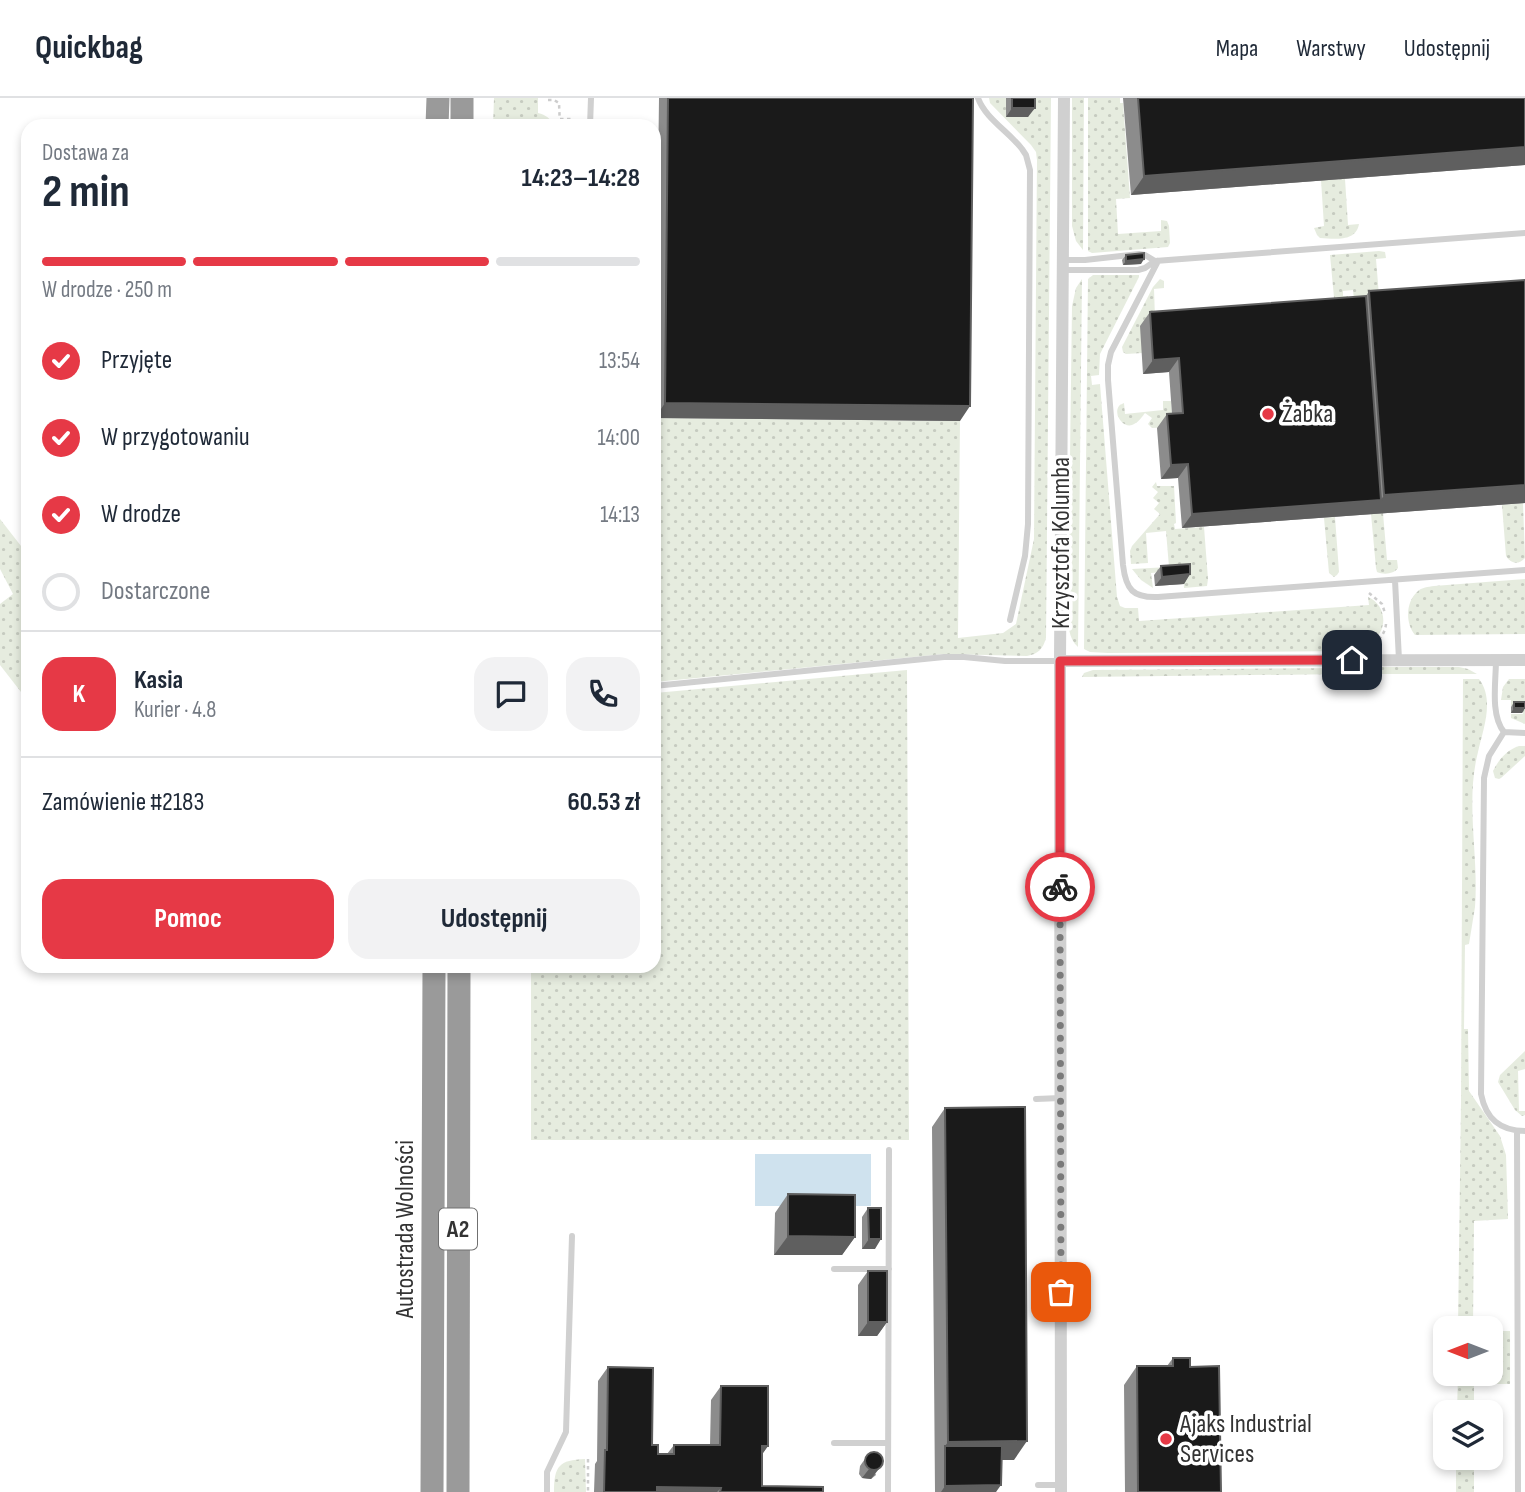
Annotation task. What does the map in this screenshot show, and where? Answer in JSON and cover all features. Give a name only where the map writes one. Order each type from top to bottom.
[{"type":"highway","points":[[438,98],[438,119]]},
{"type":"highway","points":[[462,98],[462,119]]},
{"type":"highway","name":"Autostrada Wolności","points":[[432,1492],[434,973]]},
{"type":"highway","name":"Autostrada Wolności","points":[[458,1492],[459,973]]},
{"type":"street","name":"Krzysztofa Kolumba","points":[[1061,1488],[1060,661],[1064,98]]},
{"type":"street","points":[[1060,661],[1525,660]]},
{"type":"lane","points":[[590,119],[591,98]]},
{"type":"lane","points":[[978,98],[986,112],[1022,149],[1030,170],[1028,524],[1025,555],[1010,620]]},
{"type":"lane","points":[[1063,265],[1139,270],[1156,261],[1525,233]]},
{"type":"lane","points":[[1063,265],[1139,254],[1156,261]]},
{"type":"lane","points":[[1156,261],[1108,365],[1123,565],[1125,579],[1131,590],[1141,596],[1158,597],[1525,570]]},
{"type":"lane","points":[[1395,580],[1399,660]]},
{"type":"lane","points":[[661,685],[944,657],[1060,661]]},
{"type":"lane","points":[[1496,660],[1495,713],[1499,726],[1504,732],[1525,733]]},
{"type":"lane","points":[[1504,732],[1489,756],[1484,779],[1481,1094],[1483,1104],[1494,1121],[1501,1126],[1521,1131],[1518,1492]]},
{"type":"lane","points":[[1036,1099],[1061,1098]]},
{"type":"lane","points":[[888,1492],[889,1150]]},
{"type":"lane","points":[[547,1492],[547,1472],[566,1432],[572,1236]]},
{"type":"lane","points":[[834,1269],[889,1269]]},
{"type":"lane","points":[[834,1443],[888,1443]]},
{"type":"lane","points":[[1038,1485],[1061,1488]]},
{"type":"path","points":[[548,100],[559,103],[560,119],[572,119]]},
{"type":"path","points":[[1360,649],[1376,642],[1386,625],[1382,604],[1369,594]]},
{"type":"path","points":[[588,1459],[588,1492]]},
{"type":"shaded area","points":[[494,98],[538,98],[538,113],[550,119],[493,119]]},
{"type":"shaded area","points":[[989,98],[1051,98],[1046,638],[1043,645],[1040,650],[1027,656],[944,654],[661,681],[661,418],[960,421],[958,638],[1003,633],[1016,624],[1034,539],[1037,160],[1031,145],[990,103]]},
{"type":"shaded area","points":[[1072,98],[1084,98],[1083,250],[1076,241],[1072,226]]},
{"type":"shaded area","points":[[1088,98],[1120,98],[1120,103],[1123,103],[1130,198],[1116,199],[1118,234],[1161,231],[1161,220],[1167,221],[1170,243],[1168,247],[1092,253],[1088,251]]},
{"type":"shaded area","points":[[1345,179],[1348,225],[1359,224],[1357,230],[1349,237],[1320,238],[1314,228],[1324,226],[1321,180]]},
{"type":"shaded area","points":[[1385,252],[1386,258],[1376,259],[1380,308],[1355,310],[1353,290],[1343,291],[1343,296],[1348,296],[1349,307],[1335,308],[1330,255]]},
{"type":"shaded area","points":[[1093,275],[1139,275],[1100,354],[1099,375],[1091,376],[1092,385],[1100,384],[1117,597],[1120,606],[1138,608],[1139,621],[1369,605],[1368,597],[1382,612],[1383,625],[1376,638],[1365,644],[1348,647],[1348,651],[1108,653],[1084,649],[1088,279]]},
{"type":"shaded area","points":[[1082,279],[1078,647],[1070,635],[1068,611],[1072,306],[1076,288]]},
{"type":"shaded area","points":[[1160,279],[1164,281],[1164,288],[1154,289],[1155,318],[1142,353],[1126,354],[1122,347],[1153,287]]},
{"type":"shaded area","points":[[1163,401],[1171,401],[1173,427],[1152,428],[1148,424],[1152,418],[1145,413],[1132,425],[1125,424],[1117,413],[1119,405],[1124,403],[1125,414],[1163,410]]},
{"type":"shaded area","points":[[1156,482],[1157,486],[1174,486],[1175,529],[1204,527],[1207,586],[1184,588],[1183,570],[1151,573],[1153,588],[1141,580],[1132,569],[1169,567],[1166,531],[1146,533],[1148,563],[1131,564],[1132,546],[1160,514],[1154,509],[1159,503],[1153,498],[1158,492],[1152,487]]},
{"type":"shaded area","points":[[1523,503],[1525,558],[1515,563],[1506,556],[1502,505]]},
{"type":"shaded area","points":[[1383,513],[1387,560],[1397,560],[1398,568],[1386,574],[1377,572],[1376,568],[1371,514]]},
{"type":"shaded area","points":[[1335,517],[1339,572],[1334,577],[1329,573],[1324,518]]},
{"type":"shaded area","points":[[0,519],[21,546],[21,692],[0,665],[0,604],[13,594],[0,569]]},
{"type":"shaded area","points":[[1525,579],[1525,634],[1415,635],[1412,630],[1408,619],[1409,607],[1413,596],[1421,589]]},
{"type":"shaded area","points":[[1358,667],[1459,667],[1477,674],[1358,674]]},
{"type":"shaded area","points":[[1348,668],[1349,674],[1082,677],[1084,673],[1093,670]]},
{"type":"shaded area","points":[[907,670],[909,1140],[531,1140],[531,973],[661,973],[661,692]]},
{"type":"shaded area","points":[[1463,679],[1479,679],[1484,687],[1487,705],[1474,771],[1472,810],[1476,888],[1469,944],[1465,945],[1464,1029],[1468,1029],[1469,1091],[1500,1136],[1506,1155],[1508,1219],[1474,1221],[1473,1316],[1458,1316]]},
{"type":"shaded area","points":[[1509,679],[1525,679],[1525,724],[1511,718],[1511,714],[1523,714],[1522,706],[1511,706],[1511,700],[1501,700],[1503,687]]},
{"type":"shaded area","points":[[1519,746],[1525,746],[1525,756],[1501,778],[1495,778],[1493,771],[1498,763],[1507,753]]},
{"type":"shaded area","points":[[1525,1051],[1525,1069],[1518,1071],[1519,1111],[1525,1111],[1522,1116],[1515,1110],[1498,1082],[1500,1075]]},
{"type":"shaded area","points":[[1503,1331],[1510,1331],[1510,1384],[1503,1384]]},
{"type":"shaded area","points":[[1458,1386],[1474,1386],[1474,1400],[1457,1400]]},
{"type":"shaded area","points":[[585,1459],[586,1492],[554,1492],[555,1476],[560,1466],[569,1461]]},
{"type":"shaded area","points":[[1456,1470],[1474,1470],[1474,1492],[1456,1492]]},
{"type":"water","points":[[755,1154],[871,1154],[871,1206],[755,1206]]},
{"type":"building","points":[[668,98],[973,98],[970,406],[665,403]]},
{"type":"building","points":[[1012,98],[1035,98],[1035,108],[1012,108]]},
{"type":"building","points":[[1138,98],[1525,98],[1525,147],[1144,176]]},
{"type":"building","points":[[1144,253],[1144,259],[1126,261],[1126,255]]},
{"type":"building","points":[[1525,280],[1525,485],[1384,495],[1369,291]]},
{"type":"building","name":"Żabka","points":[[1366,296],[1381,500],[1192,514],[1188,464],[1171,465],[1167,414],[1183,413],[1179,358],[1153,360],[1150,312]]},
{"type":"building","points":[[1190,564],[1190,574],[1162,577],[1161,566]]},
{"type":"building","points":[[1514,702],[1525,702],[1525,708],[1514,708]]},
{"type":"building","points":[[1025,1107],[1027,1441],[948,1442],[945,1108]]},
{"type":"building","points":[[788,1194],[855,1195],[855,1237],[788,1236]]},
{"type":"building","points":[[868,1208],[881,1208],[881,1239],[869,1239]]},
{"type":"building","points":[[868,1271],[887,1271],[887,1322],[868,1322]]},
{"type":"building","name":"Ajaks Industrial Services","points":[[1173,1358],[1190,1358],[1190,1367],[1219,1366],[1221,1492],[1138,1492],[1137,1366],[1173,1366]]},
{"type":"building","points":[[608,1367],[653,1368],[652,1445],[658,1445],[658,1454],[674,1454],[674,1445],[720,1445],[721,1386],[768,1386],[768,1446],[762,1446],[762,1486],[823,1487],[823,1492],[720,1492],[721,1488],[657,1487],[657,1492],[604,1492]]},
{"type":"building","points":[[945,1446],[1002,1446],[1001,1485],[945,1486]]},
{"type":"building","points":[[874,1452],[880,1455],[883,1461],[880,1467],[874,1470],[868,1467],[865,1461],[868,1455]]},
{"type":"way so far","points":[[1060,887],[1061,1292]]},
{"type":"place","name":"Żabka","points":[[1268,414]]},
{"type":"place","name":"Ajaks Industrial Services","points":[[1166,1439]]},
{"type":"route","points":[[1060,887],[1060,661],[1352,660]]}]
